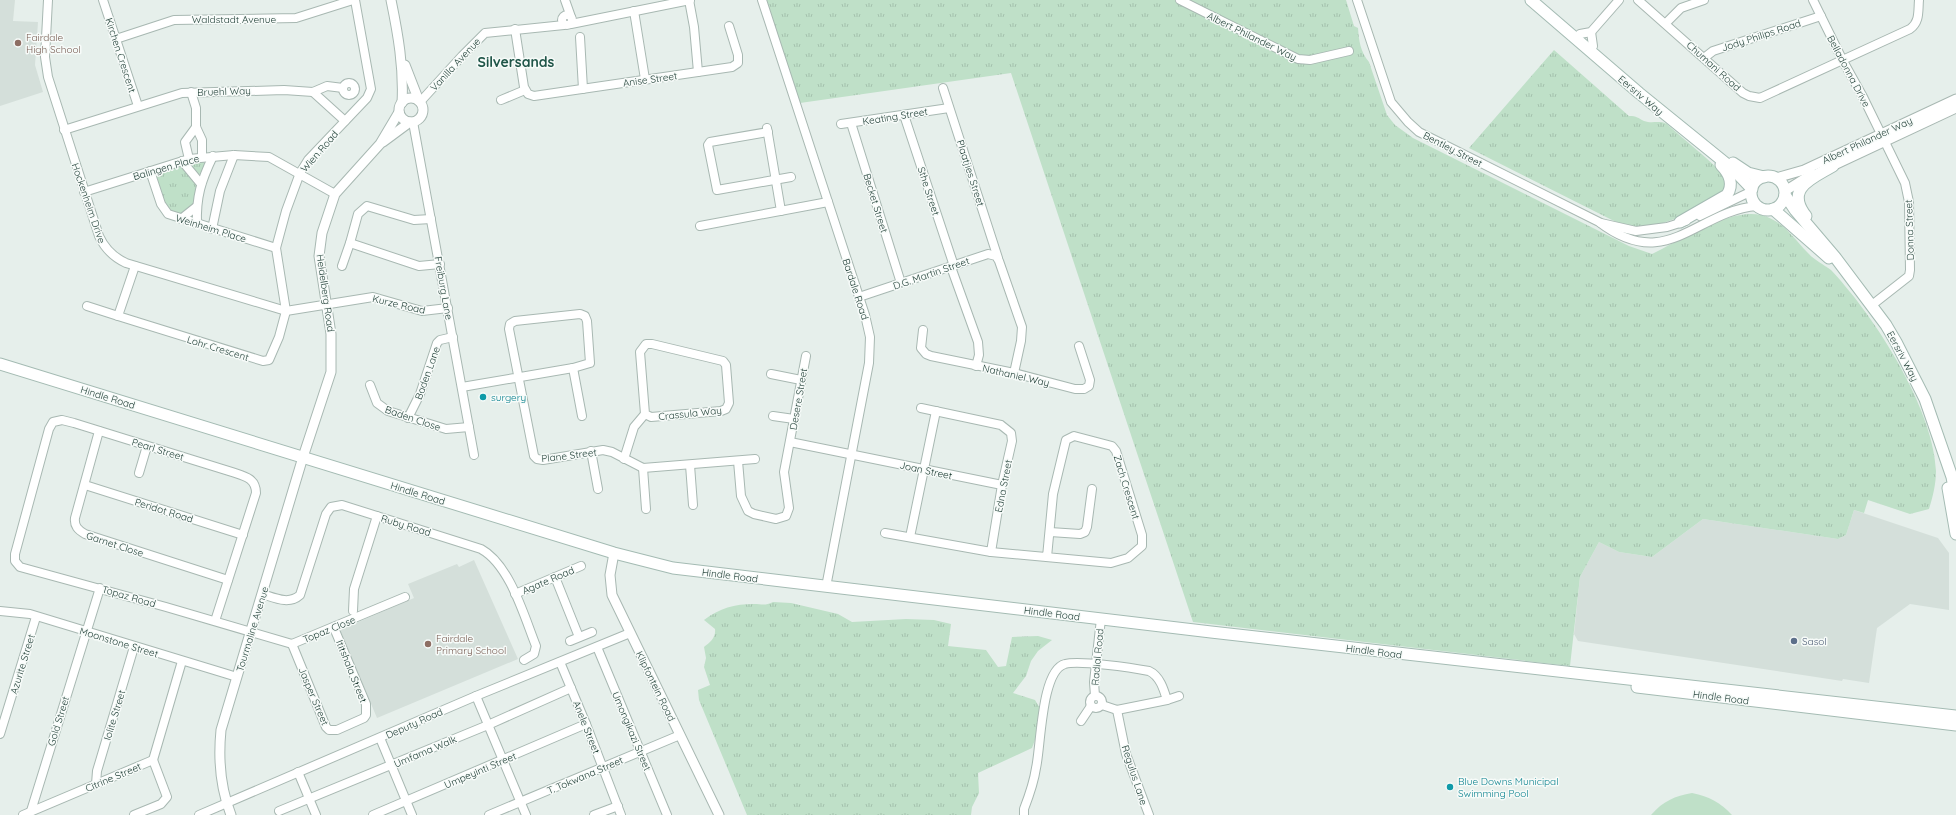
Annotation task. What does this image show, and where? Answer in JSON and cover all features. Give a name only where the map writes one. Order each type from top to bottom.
[{"type":"main road","name":"Eersriv Way","points":[[1531,0],[1639,93],[1734,170],[1752,190]]},
{"type":"main road","name":"Eersriv Way","points":[[1540,0],[1732,162],[1748,173],[1764,176]]},
{"type":"main road","points":[[1680,222],[1724,198],[1730,191],[1730,178],[1727,171],[1710,155],[1702,144]]},
{"type":"main road","points":[[1833,166],[1809,180],[1801,187],[1798,198],[1804,214],[1828,240],[1835,257]]},
{"type":"main road","points":[[1764,176],[1776,178],[1782,184],[1785,193],[1780,205],[1773,209],[1765,209],[1757,206],[1752,199],[1752,190],[1756,181],[1764,176]]},
{"type":"main road","name":"Eersriv Way","points":[[1785,193],[1795,210],[1835,257],[1872,305],[1896,342],[1920,390],[1952,477],[1956,498]]},
{"type":"main road","name":"Eersriv Way","points":[[1773,209],[1843,269]]},
{"type":"main road","name":"Hindle Road","points":[[0,364],[614,553],[673,568],[1487,664],[1554,670],[1956,716]]},
{"type":"main road","name":"Eersriv Way","points":[[1943,454],[1956,534]]},
{"type":"main road","name":"Hindle Road","points":[[1487,664],[1655,689],[1956,726]]},
{"type":"street","name":"Hockenheim Drive","points":[[48,0],[45,42],[46,65],[64,130],[99,236],[105,248],[120,260],[135,266],[286,311],[327,305]]},
{"type":"street","name":"Kirchen Crescent","points":[[64,130],[138,106],[103,0]]},
{"type":"street","name":"Waldstadt Avenue","points":[[116,39],[174,20],[292,19],[354,0]]},
{"type":"street","name":"Wien Road","points":[[286,311],[276,248],[286,210],[300,173],[308,160],[367,98],[371,89],[354,0]]},
{"type":"street","points":[[391,0],[401,52],[403,83],[400,107],[403,119],[412,122],[420,118],[423,113],[420,101],[401,52]]},
{"type":"street","points":[[564,0],[568,20]]},
{"type":"street","points":[[690,0],[698,72]]},
{"type":"street","name":"Vanilla Avenue","points":[[420,101],[482,35],[542,26],[568,20],[590,19],[690,0]]},
{"type":"street","name":"Bardale Road","points":[[762,0],[868,326],[870,355],[826,587]]},
{"type":"street","name":"Albert Philander Way","points":[[1180,0],[1298,59],[1310,60],[1350,51]]},
{"type":"street","name":"Bentley Street","points":[[1357,0],[1391,102],[1413,127],[1419,132],[1599,222],[1636,231],[1662,228],[1695,219],[1752,190]]},
{"type":"street","points":[[1580,34],[1591,32],[1619,0]]},
{"type":"street","name":"Chumani Road","points":[[1638,0],[1666,23],[1743,93],[1755,98],[1764,97],[1843,61],[1915,25],[1918,20],[1919,0]]},
{"type":"street","points":[[1666,23],[1682,8],[1704,0]]},
{"type":"street","name":"Belladonna Drive","points":[[1813,0],[1883,137]]},
{"type":"street","points":[[634,11],[645,79]]},
{"type":"street","name":"Jody Philips Road","points":[[1704,58],[1713,51],[1821,16]]},
{"type":"street","name":"Anise Street","points":[[525,90],[534,96],[727,68],[738,63],[738,55],[729,26]]},
{"type":"street","points":[[501,100],[525,90],[515,29]]},
{"type":"street","points":[[1591,32],[1593,46]]},
{"type":"street","points":[[580,37],[583,89]]},
{"type":"street","name":"Bruehl Way","points":[[138,106],[178,94],[191,92],[284,90],[313,92],[327,86],[343,88]]},
{"type":"street","name":"Plaatjies Street","points":[[943,88],[1022,327],[1021,341],[1014,373]]},
{"type":"street","points":[[191,92],[196,108],[196,127],[202,140],[202,157]]},
{"type":"street","points":[[313,92],[345,121]]},
{"type":"street","points":[[400,107],[410,98],[420,101]]},
{"type":"street","name":"Albert Philander Way","points":[[1785,193],[1814,173],[1833,166],[1883,137],[1956,99]]},
{"type":"street","name":"Heidelberg Road","points":[[380,144],[400,107]]},
{"type":"street","name":"Keating Street","points":[[841,124],[949,108]]},
{"type":"street","name":"Albert Philander Way","points":[[1776,178],[1804,170],[1956,108]]},
{"type":"street","name":"Sthe Street","points":[[904,115],[978,342],[979,355],[976,366]]},
{"type":"street","name":"Heidelberg Road","points":[[303,457],[331,372],[333,347],[320,266],[320,243],[335,194],[380,144],[412,122]]},
{"type":"street","name":"Freiburg Lane","points":[[412,122],[440,264],[474,455]]},
{"type":"street","name":"Becket Street","points":[[851,123],[901,283]]},
{"type":"street","points":[[196,127],[185,142],[186,160],[201,184]]},
{"type":"street","points":[[781,211],[776,180],[767,130],[710,142],[708,145],[717,190],[776,180],[790,177]]},
{"type":"street","name":"Donna Street","points":[[1872,305],[1905,280],[1910,270],[1910,220],[1908,194],[1883,137]]},
{"type":"street","points":[[212,229],[220,191],[234,155]]},
{"type":"street","name":"Balingen Place","points":[[84,192],[186,160],[202,157],[234,155],[269,157],[300,173],[335,194]]},
{"type":"street","points":[[197,224],[196,207],[201,184],[213,156]]},
{"type":"street","name":"Weinheim Place","points":[[150,171],[162,207],[168,214],[276,248]]},
{"type":"street","points":[[700,226],[828,202]]},
{"type":"street","points":[[342,266],[358,214],[368,206],[414,220],[431,219]]},
{"type":"street","name":"Bentley Street","points":[[1599,222],[1611,232],[1636,241],[1654,242],[1671,239],[1688,233],[1737,209],[1757,206]]},
{"type":"street","points":[[181,219],[196,207]]},
{"type":"street","points":[[350,243],[413,264],[424,266],[440,264]]},
{"type":"street","name":"D.G. Martin Street","points":[[859,297],[988,254],[999,259]]},
{"type":"street","points":[[118,316],[135,266]]},
{"type":"street","name":"Kurze Road","points":[[327,305],[373,297],[422,311],[448,308]]},
{"type":"street","name":"Lohr Crescent","points":[[87,306],[263,361],[269,360],[272,356],[286,311]]},
{"type":"street","points":[[462,387],[518,378],[573,368],[590,363],[591,358],[587,321],[585,316],[580,314],[515,321],[510,324],[509,329],[518,378]]},
{"type":"street","name":"Nathaniel Way","points":[[923,330],[921,348],[926,354],[1014,373],[1075,389],[1087,388],[1089,386],[1089,375],[1079,346]]},
{"type":"street","name":"Baden Lane","points":[[408,418],[420,394],[437,343],[440,340],[453,337]]},
{"type":"street","name":"Crassula Way","points":[[624,458],[634,427],[645,414],[640,352],[646,344],[652,344],[721,360],[726,364],[730,403],[726,410],[721,412],[651,417],[645,414]]},
{"type":"street","name":"Desere Street","points":[[790,442],[806,356]]},
{"type":"street","points":[[573,368],[582,416]]},
{"type":"street","points":[[771,374],[801,380]]},
{"type":"street","name":"Plane Street","points":[[518,378],[535,457],[543,460],[591,452],[607,451],[643,468]]},
{"type":"street","name":"Baden Close","points":[[370,385],[380,407],[446,430],[469,427]]},
{"type":"street","name":"Edna Street","points":[[921,408],[1001,425],[1009,430],[1012,441],[1002,485],[991,552]]},
{"type":"street","points":[[910,538],[936,411]]},
{"type":"street","points":[[773,416],[794,419]]},
{"type":"street","name":"Pearl Street","points":[[15,554],[51,424],[62,420],[232,472],[253,480],[256,493],[215,621]]},
{"type":"street","name":"Garnet Close","points":[[99,431],[75,522],[76,527],[80,532],[228,580]]},
{"type":"street","name":"Zach Crescent","points":[[991,552],[1111,563],[1128,558],[1142,546],[1142,535],[1116,451],[1112,446],[1074,436],[1066,440],[1053,494],[1047,557]]},
{"type":"street","points":[[738,461],[741,496],[748,511],[754,514],[776,519],[783,518],[789,511],[784,472],[790,442]]},
{"type":"street","name":"Joan Street","points":[[790,442],[1002,485]]},
{"type":"street","points":[[139,473],[146,446]]},
{"type":"street","points":[[591,452],[598,489]]},
{"type":"street","name":"Tourmaline Avenue","points":[[231,815],[226,803],[219,755],[225,715],[303,457]]},
{"type":"street","points":[[646,509],[643,468],[755,459]]},
{"type":"street","points":[[690,465],[693,505]]},
{"type":"street","name":"Peridot Road","points":[[85,485],[243,535]]},
{"type":"street","points":[[1050,532],[1080,534],[1085,532],[1092,489]]},
{"type":"street","name":"Ruby Road","points":[[262,594],[286,601],[294,600],[300,595],[326,514],[331,507],[342,505],[482,549],[497,561],[515,594],[536,646],[534,654],[524,660]]},
{"type":"street","points":[[354,612],[354,589],[377,516]]},
{"type":"street","points":[[885,533],[991,552]]},
{"type":"street","name":"Klipfontein Road","points":[[614,553],[610,584],[612,595],[719,815]]},
{"type":"street","name":"Topaz Road","points":[[15,554],[15,561],[22,568],[100,588],[251,632]]},
{"type":"street","name":"Agate Road","points":[[515,594],[581,566]]},
{"type":"street","points":[[555,577],[579,636]]},
{"type":"street","name":"Gold Street","points":[[31,811],[100,588]]},
{"type":"street","name":"Topaz Close","points":[[251,632],[292,644],[334,628],[405,597]]},
{"type":"street","name":"Moonstone Street","points":[[0,611],[24,613],[237,677]]},
{"type":"street","name":"Azurite Street","points":[[0,734],[36,617]]},
{"type":"street","name":"Radial Road","points":[[1095,696],[1095,664],[1101,619]]},
{"type":"street","name":"Ititshala Street","points":[[334,628],[366,704],[366,715]]},
{"type":"street","points":[[570,641],[579,636],[592,632]]},
{"type":"street","name":"Deputy Road","points":[[199,815],[476,696],[630,633]]},
{"type":"street","name":"Jasper Street","points":[[292,644],[328,730],[337,730],[364,718],[366,715]]},
{"type":"street","name":"Iolite Street","points":[[96,784],[97,771],[134,647]]},
{"type":"street","name":"Umongikazi Street","points":[[598,647],[667,815]]},
{"type":"street","name":"Citrine Street","points":[[22,815],[153,760],[182,661]]},
{"type":"street","name":"Anele Street","points":[[560,662],[621,815]]},
{"type":"street","points":[[1024,815],[1024,809],[1037,767],[1044,708],[1050,682],[1056,669],[1063,664],[1095,664],[1152,672],[1162,687],[1167,700]]},
{"type":"street","name":"Umfama Walk","points":[[279,811],[488,725],[571,688]]},
{"type":"street","points":[[476,696],[526,815]]},
{"type":"street","points":[[1081,721],[1091,706],[1090,699],[1095,696],[1102,699],[1102,705]]},
{"type":"street","points":[[1102,705],[1117,710],[1167,700],[1179,696]]},
{"type":"street","points":[[1091,706],[1096,709],[1102,705]]},
{"type":"street","name":"Regulus Lane","points":[[1117,710],[1126,754],[1149,815]]},
{"type":"street","name":"Umpeyinti Street","points":[[373,815],[586,724]]},
{"type":"street","name":"T. Tokwana Street","points":[[490,815],[680,735]]},
{"type":"street","points":[[380,738],[412,815]]},
{"type":"street","points":[[134,815],[161,804],[168,797],[153,760]]},
{"type":"street","points":[[298,772],[316,815]]},
{"type":"street","points":[[594,815],[618,806]]},
{"type":"shaded area","name":"Fairdale High School","points":[[0,0],[15,0],[13,21],[38,22],[35,65],[43,92],[0,106]]},
{"type":"shaded area","points":[[1854,510],[1938,538],[1949,553],[1949,610],[1910,604],[1877,628],[1869,683],[1843,679],[1842,681],[1578,641],[1574,634],[1580,577],[1599,542],[1619,552],[1652,557],[1703,519],[1838,539],[1846,535]]},
{"type":"shaded area","name":"Fairdale Primary School","points":[[474,560],[518,659],[377,718],[340,630],[414,598],[408,584],[457,564],[459,567]]},
{"type":"green space","points":[[766,0],[1346,0],[1354,26],[1358,28],[1362,50],[1369,62],[1387,115],[1395,125],[1413,138],[1629,246],[1652,254],[1705,227],[1735,216],[1748,214],[1761,215],[1775,221],[1787,230],[1810,255],[1831,270],[1843,284],[1875,325],[1904,373],[1916,398],[1933,448],[1936,476],[1929,509],[1910,514],[1868,500],[1864,513],[1854,510],[1846,535],[1838,539],[1703,519],[1652,557],[1619,552],[1599,542],[1580,577],[1570,666],[1193,622],[1011,73],[800,103]]},
{"type":"green space","points":[[1554,50],[1629,116],[1636,117],[1647,122],[1661,122],[1667,124],[1706,158],[1723,175],[1725,187],[1719,196],[1700,208],[1676,219],[1645,227],[1632,226],[1610,219],[1469,148]]},
{"type":"green space","points":[[196,160],[202,160],[206,164],[206,170],[202,174],[196,174],[192,170],[192,164]]},
{"type":"green space","points":[[177,166],[184,168],[197,185],[194,204],[183,215],[166,210],[154,174]]},
{"type":"green space","points":[[773,602],[791,603],[838,614],[852,622],[906,619],[934,620],[951,624],[948,646],[986,650],[998,667],[1006,666],[1012,637],[1038,636],[1052,640],[1038,651],[1031,661],[1026,676],[1013,693],[1035,700],[1044,715],[1032,748],[978,773],[979,793],[972,807],[971,815],[747,815],[699,700],[698,690],[710,685],[704,667],[706,658],[704,647],[715,635],[715,629],[704,620],[716,612],[734,606],[766,604]]},
{"type":"green space","points":[[1692,793],[1704,796],[1714,801],[1732,815],[1651,815],[1660,806],[1670,800]]},
{"type":"place","name":"Fairdale High School","points":[[18,43]]},
{"type":"place","name":"surgery","points":[[483,397]]},
{"type":"place","name":"Sasol","points":[[1794,641]]},
{"type":"place","name":"Fairdale Primary School","points":[[428,644]]},
{"type":"place","name":"Blue Downs Municipal Swimming Pool","points":[[1450,787]]},
{"type":"district","name":"Silversands","points":[[516,62]]}]
